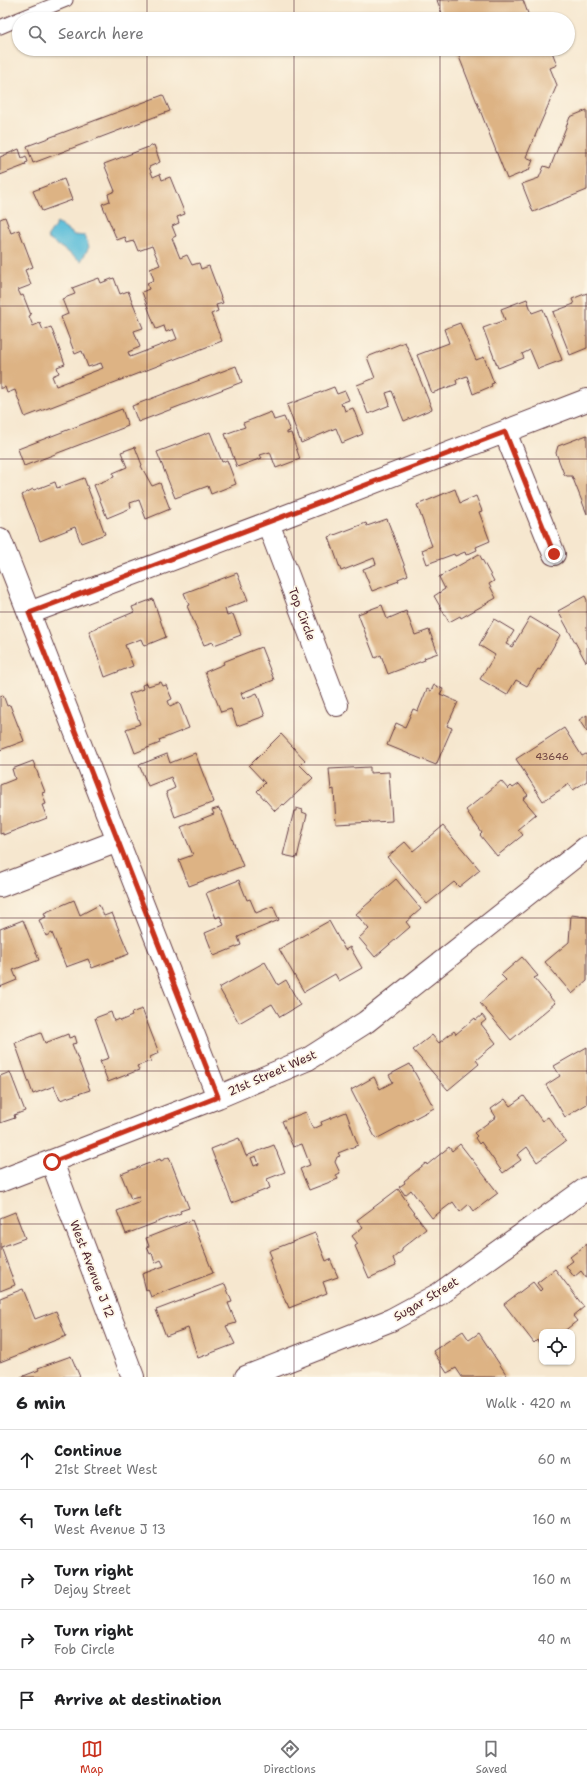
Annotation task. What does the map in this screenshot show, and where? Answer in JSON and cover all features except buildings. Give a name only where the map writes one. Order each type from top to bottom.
[{"type":"street","points":[[29,613],[268,524],[587,400]]},
{"type":"street","points":[[505,432],[554,554]]},
{"type":"street","name":"Top Circle","points":[[268,524],[337,705]]},
{"type":"street","points":[[0,539],[218,1097]]},
{"type":"street","points":[[0,886],[118,841]]},
{"type":"street","name":"21st Street West","points":[[0,1181],[218,1097],[308,1059],[366,1022],[587,846]]},
{"type":"street","name":"West Avenue J 12","points":[[52,1162],[133,1377]]},
{"type":"street","name":"Sugar Street","points":[[246,1377],[391,1320],[439,1294],[587,1188]]},
{"type":"lane","points":[[36,12],[66,0]]},
{"type":"lane","points":[[0,27],[12,22]]},
{"type":"water","points":[[57,223],[74,235],[85,236],[89,247],[81,261],[47,238]]},
{"type":"route","points":[[52,1162],[218,1097],[29,613],[268,524],[505,432],[554,554]]}]
